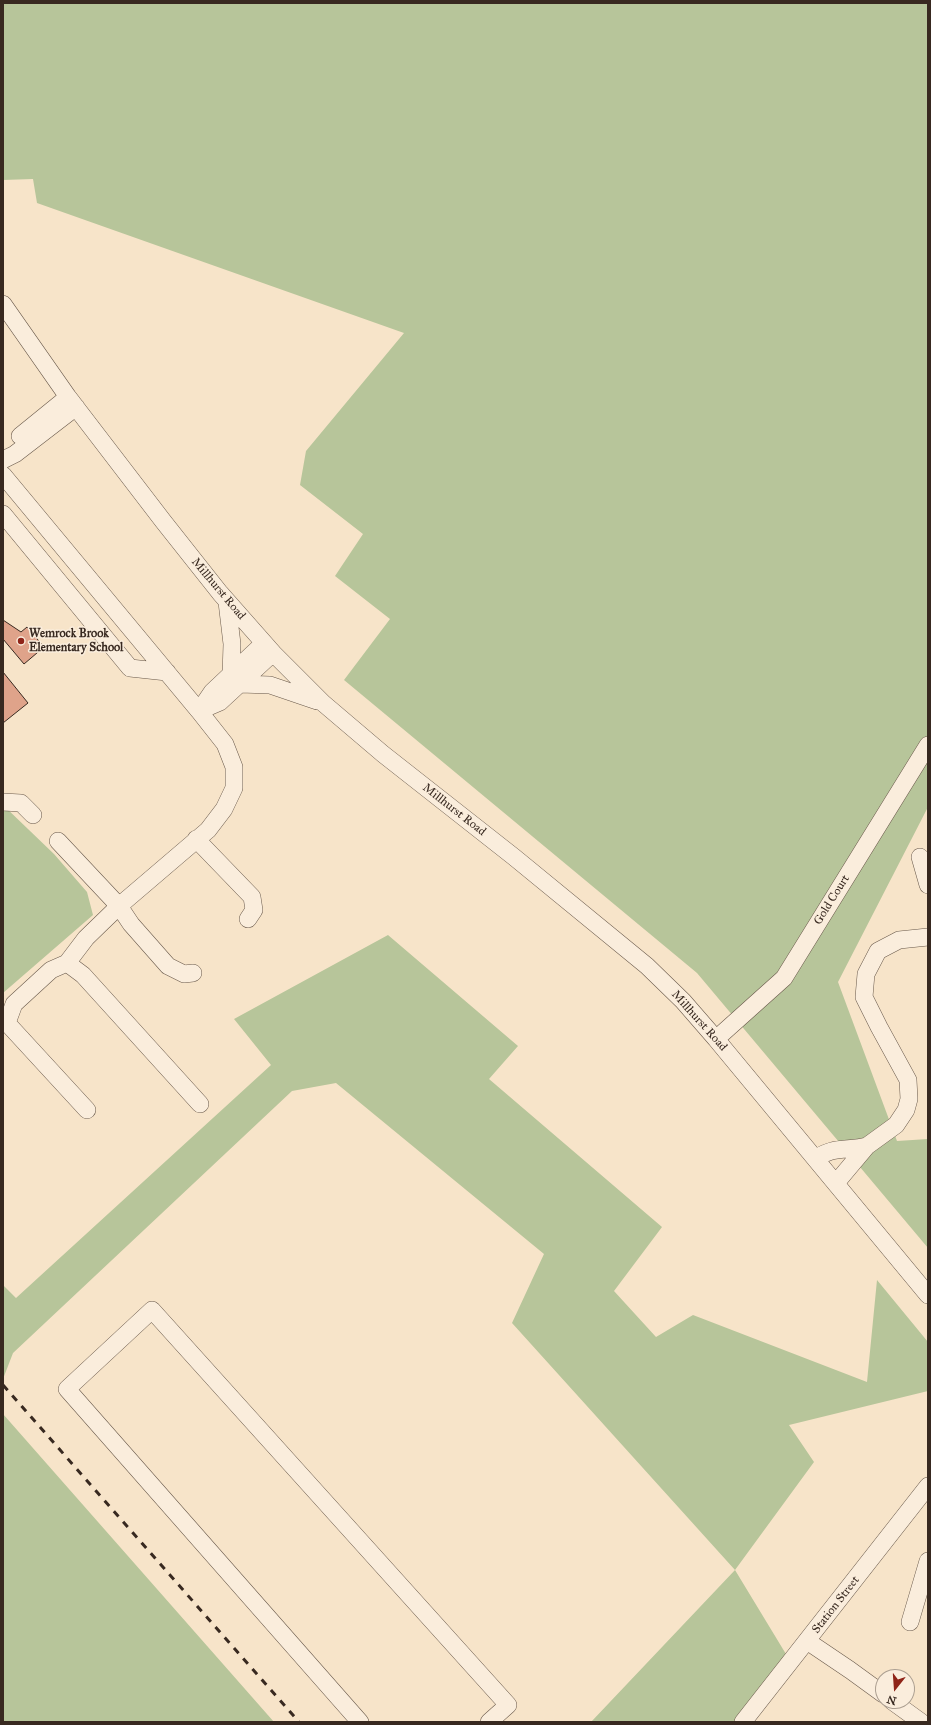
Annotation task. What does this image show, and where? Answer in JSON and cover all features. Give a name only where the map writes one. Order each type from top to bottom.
[{"type":"street","name":"Millhurst Road","points":[[3,304],[72,402],[163,521],[227,602],[268,648],[323,702],[382,754],[514,857],[647,966],[683,1001],[836,1182],[928,1296]]},
{"type":"street","points":[[3,452],[8,446],[72,402]]},
{"type":"street","points":[[3,460],[15,454],[72,402]]},
{"type":"street","points":[[3,475],[199,711],[225,744],[234,767],[234,788],[224,809],[208,830],[119,906],[86,938],[67,963],[51,970],[14,1004],[7,1023],[87,1110]]},
{"type":"street","points":[[3,514],[130,668],[167,672]]},
{"type":"street","points":[[227,602],[235,680]]},
{"type":"street","points":[[199,711],[220,702],[235,680],[268,648]]},
{"type":"street","points":[[235,680],[270,685],[323,702]]},
{"type":"street","name":"Gold Court","points":[[716,1039],[784,978],[928,745]]},
{"type":"street","points":[[3,802],[21,803],[33,815]]},
{"type":"street","points":[[196,839],[252,897],[254,910],[248,919]]},
{"type":"street","points":[[58,841],[119,906],[131,924],[168,966],[184,974],[193,973]]},
{"type":"street","points":[[920,857],[928,885]]},
{"type":"street","points":[[836,1182],[867,1146],[896,1125],[906,1110],[909,1098],[908,1080],[864,997],[866,974],[878,951],[899,940],[928,937]]},
{"type":"street","points":[[67,963],[83,974],[200,1104]]},
{"type":"street","points":[[816,1159],[823,1153],[832,1150],[867,1146]]},
{"type":"street","points":[[360,1722],[67,1389],[152,1310],[508,1705],[489,1722]]},
{"type":"street","name":"Station Street","points":[[744,1722],[928,1486]]},
{"type":"street","points":[[910,1622],[928,1561]]},
{"type":"street","points":[[807,1642],[875,1688]]},
{"type":"street","points":[[903,1709],[921,1722]]},
{"type":"green space","points":[[3,3],[928,3],[928,807],[838,982],[897,1141],[928,1139],[928,1248],[697,973],[344,680],[390,619],[335,576],[363,534],[300,485],[306,451],[404,333],[37,203],[33,179],[3,180]]},
{"type":"green space","points":[[3,805],[54,854],[87,892],[93,915],[3,993]]},
{"type":"green space","points":[[388,935],[518,1046],[489,1079],[662,1227],[614,1291],[656,1337],[693,1315],[867,1382],[877,1280],[928,1342],[928,1391],[789,1425],[814,1462],[735,1570],[512,1323],[544,1254],[336,1083],[292,1091],[13,1353],[3,1379],[3,1285],[16,1298],[271,1065],[234,1019]]},
{"type":"green space","points":[[3,1414],[274,1722],[3,1722]]},
{"type":"green space","points":[[735,1570],[792,1664],[748,1722],[591,1722]]},
{"type":"building","name":"Wemrock Brook Elementary School","points":[[3,620],[21,632],[27,627],[44,647],[24,664],[3,639]]},
{"type":"building","name":"Wemrock Brook Elementary School","points":[[3,672],[28,703],[3,723]]},
{"type":"railway","points":[[3,1385],[299,1722]]},
{"type":"place","name":"Wemrock Brook Elementary School","points":[[21,641]]}]
